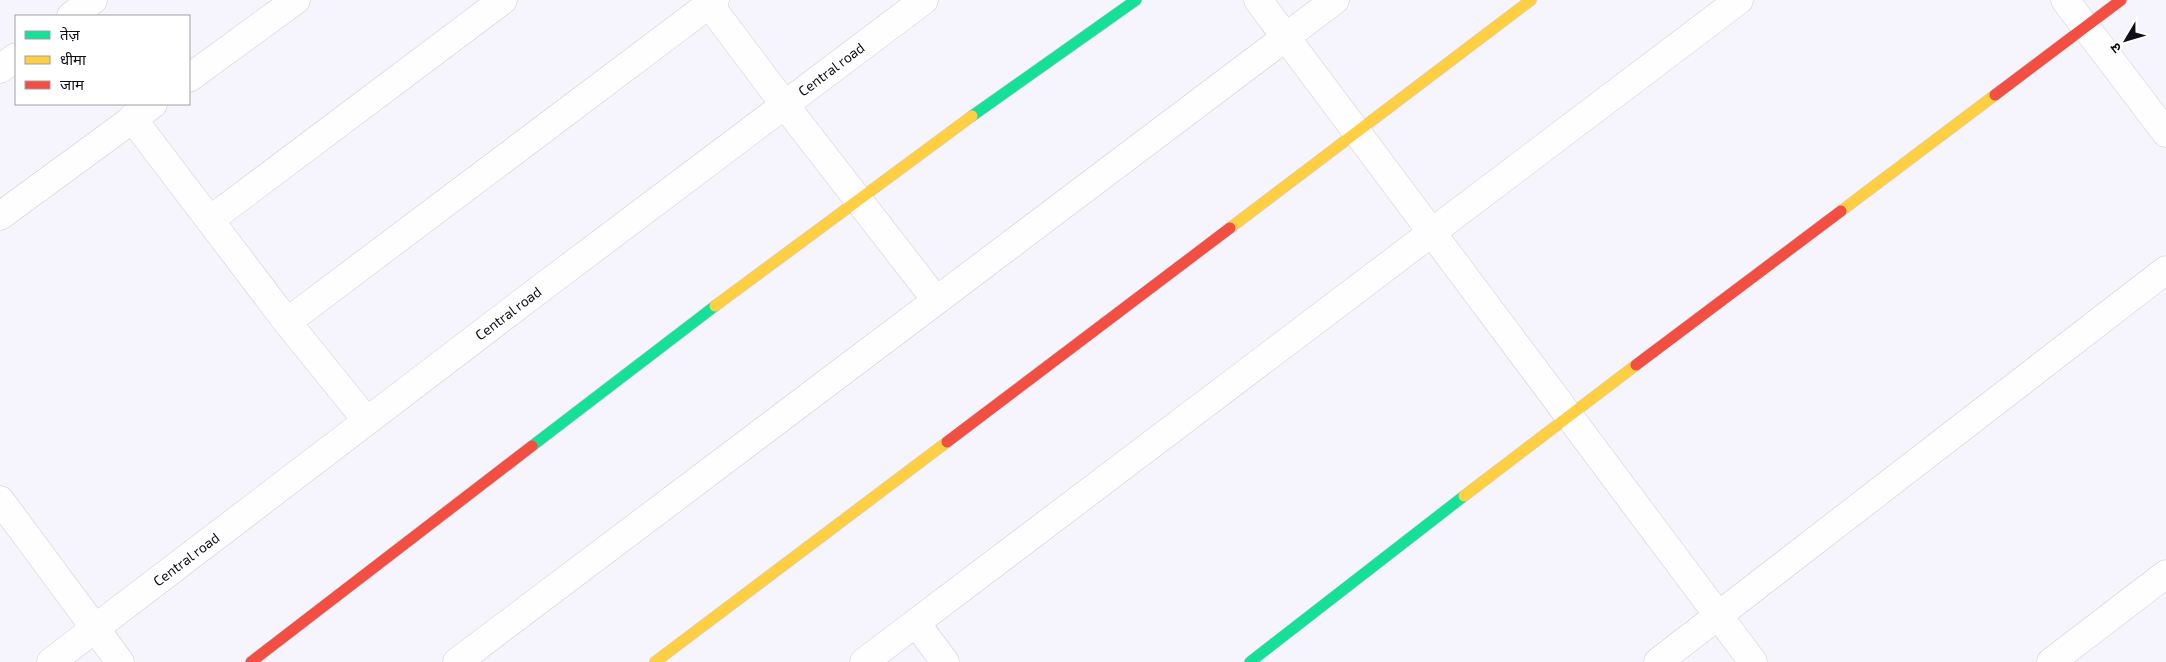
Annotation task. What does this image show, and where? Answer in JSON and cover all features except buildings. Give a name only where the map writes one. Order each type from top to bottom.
[{"type":"street","points":[[72,15],[93,0]]},
{"type":"street","points":[[190,77],[296,0]]},
{"type":"street","points":[[210,220],[503,0]]},
{"type":"street","name":"Central road","points":[[51,662],[784,104],[924,0]]},
{"type":"street","points":[[251,662],[858,198],[960,123],[1136,0]]},
{"type":"street","points":[[1258,0],[1753,662]]},
{"type":"street","points":[[457,662],[1334,0]]},
{"type":"street","points":[[655,662],[1531,0]]},
{"type":"street","points":[[864,662],[1738,0]]},
{"type":"street","points":[[2066,0],[2164,125]]},
{"type":"street","points":[[1250,662],[1568,416],[2121,0]]},
{"type":"street","points":[[287,322],[710,1],[784,104],[936,300]]},
{"type":"street","points":[[0,70],[15,58]]},
{"type":"street","points":[[0,216],[142,111],[210,220],[287,322],[367,421]]},
{"type":"street","points":[[1658,662],[2166,270]]},
{"type":"street","points":[[0,500],[120,662]]},
{"type":"street","points":[[2051,662],[2166,574]]},
{"type":"street","points":[[916,623],[946,662]]},
{"type":"traffic: fast","points":[[972,116],[1136,0]]},
{"type":"traffic: fast","points":[[532,446],[715,306]]},
{"type":"traffic: fast","points":[[1250,662],[1464,496]]},
{"type":"traffic: slow","points":[[1230,228],[1531,0]]},
{"type":"traffic: slow","points":[[1841,211],[1995,95]]},
{"type":"traffic: slow","points":[[715,306],[972,116]]},
{"type":"traffic: slow","points":[[1464,496],[1636,365]]},
{"type":"traffic: slow","points":[[655,662],[947,442]]},
{"type":"traffic: jam","points":[[1995,95],[2121,0]]},
{"type":"traffic: jam","points":[[1636,365],[1841,211]]},
{"type":"traffic: jam","points":[[947,442],[1230,228]]},
{"type":"traffic: jam","points":[[251,662],[532,446]]}]
